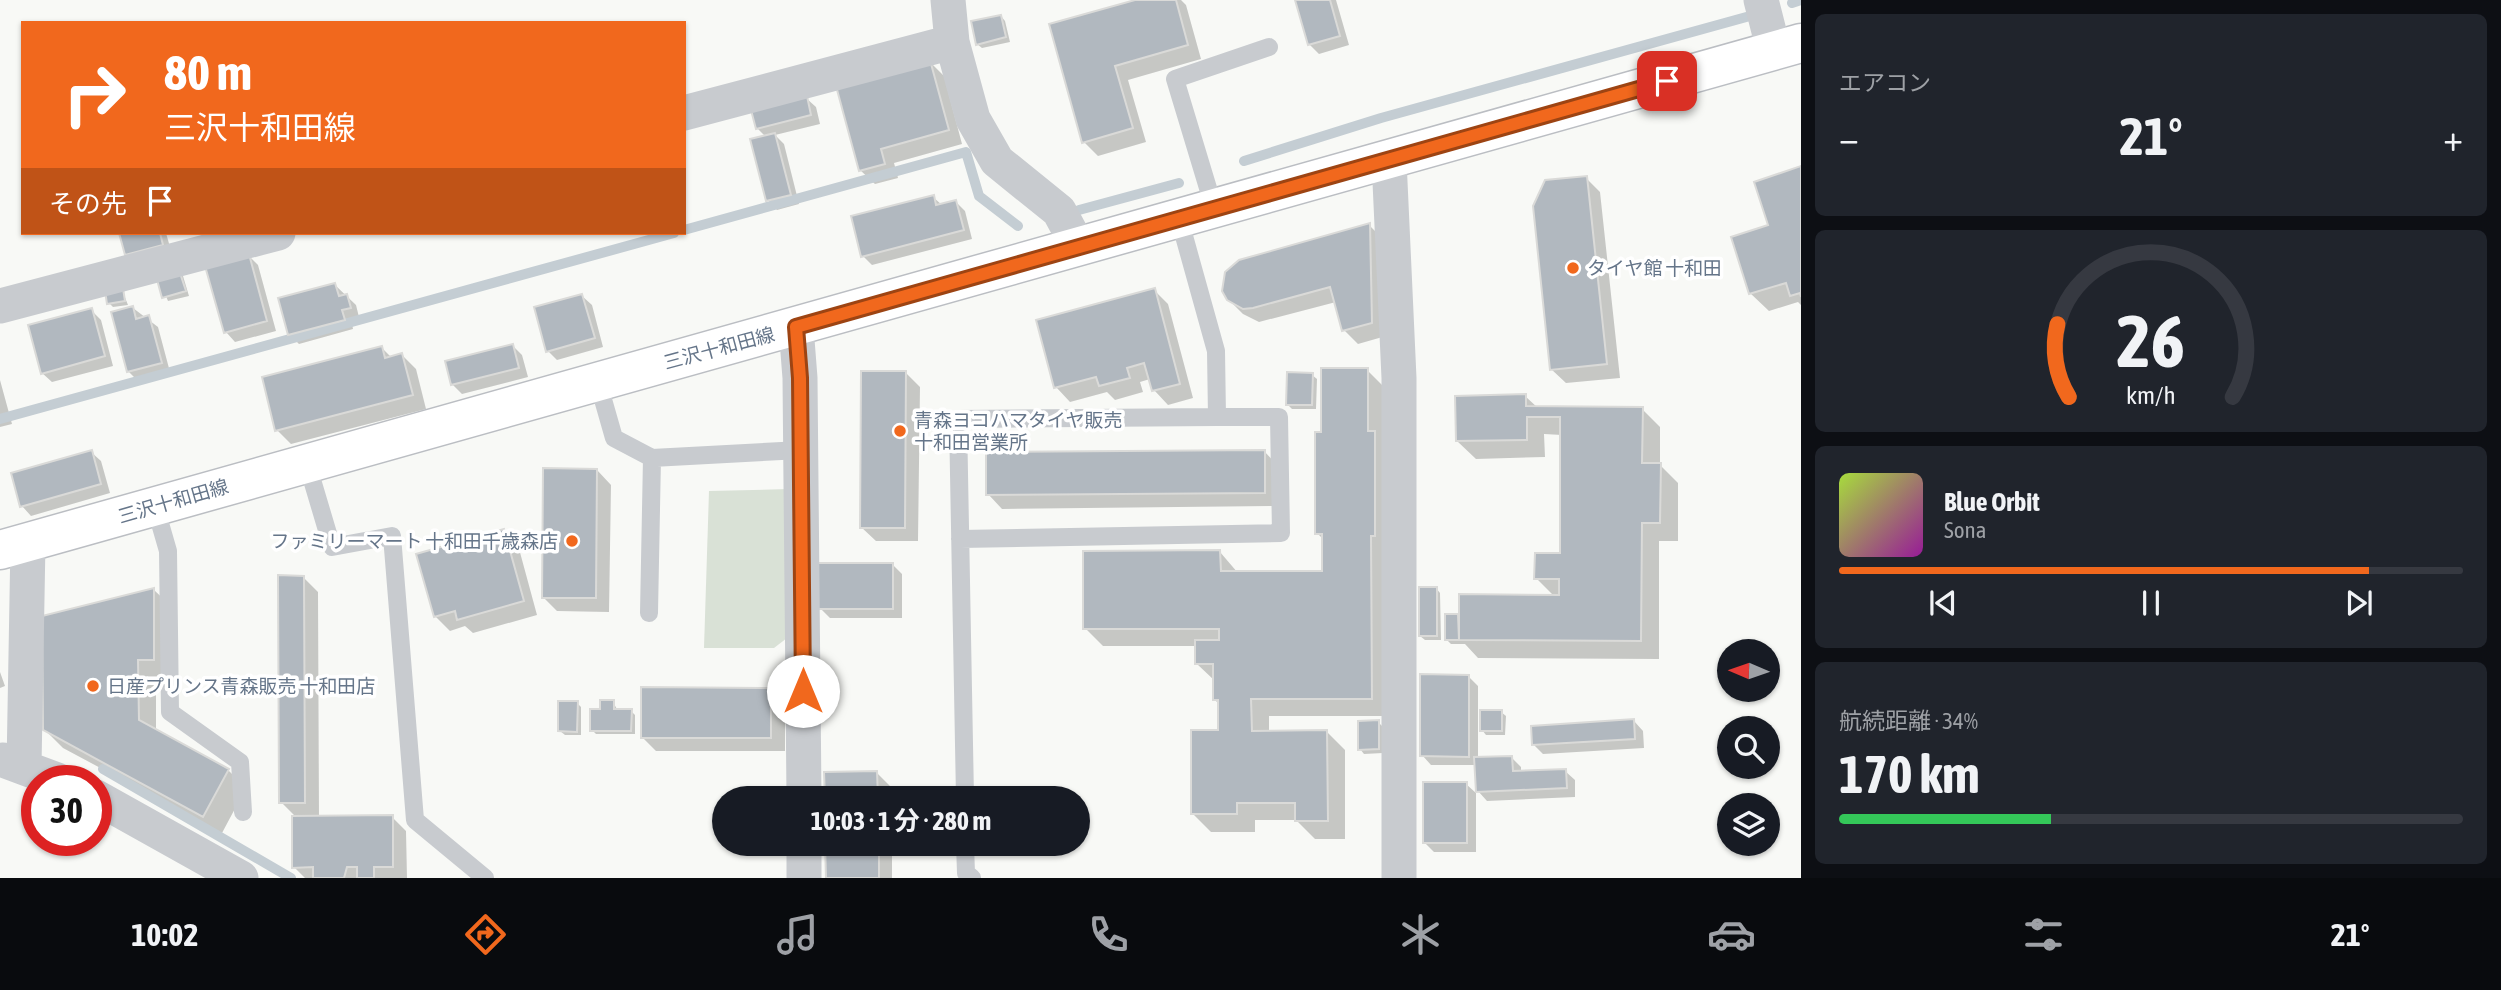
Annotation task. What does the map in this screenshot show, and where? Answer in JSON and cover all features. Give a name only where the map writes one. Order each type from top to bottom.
[{"type":"main road","name":"三沢十和田線","points":[[14,546],[1788,47]]},
{"type":"street","points":[[948,0],[952,42],[973,119],[997,161],[1059,211],[1078,246]]},
{"type":"street","points":[[1761,0],[1788,47]]},
{"type":"street","points":[[686,112],[952,42]]},
{"type":"street","points":[[1389,160],[1399,378],[1399,878]]},
{"type":"street","points":[[0,306],[270,235]]},
{"type":"street","points":[[796,327],[801,450],[804,786]]},
{"type":"street","points":[[12,763],[14,546]]},
{"type":"street","points":[[112,806],[241,878]]},
{"type":"street","points":[[804,856],[804,878]]},
{"type":"lane","points":[[1214,208],[1175,79],[1269,47]]},
{"type":"lane","points":[[1179,218],[1216,351],[1217,417]]},
{"type":"lane","points":[[598,382],[614,438],[652,458],[801,450]]},
{"type":"lane","points":[[960,538],[1281,533],[1279,417],[958,419],[960,538],[965,786]]},
{"type":"lane","points":[[649,613],[652,458]]},
{"type":"lane","points":[[307,463],[332,547],[393,536],[415,820],[485,878]]},
{"type":"lane","points":[[155,506],[168,551],[170,712],[240,762],[243,813]]},
{"type":"lane","points":[[965,856],[966,873],[972,878]]},
{"type":"shaded area","points":[[789,489],[787,638],[774,648],[704,648],[709,491]]},
{"type":"building","points":[[1135,0],[1176,0],[1188,45],[1115,66],[1133,128],[1082,143],[1049,24]]},
{"type":"building","points":[[1295,0],[1330,0],[1340,36],[1308,45]]},
{"type":"building","points":[[1001,15],[1006,37],[976,45],[971,21]]},
{"type":"building","points":[[930,60],[949,130],[881,149],[885,164],[859,171],[836,86]]},
{"type":"building","points":[[807,96],[811,115],[756,129],[751,110]]},
{"type":"building","points":[[775,133],[791,195],[766,201],[750,139]]},
{"type":"building","points":[[1801,166],[1801,297],[1800,293],[1790,296],[1786,283],[1749,294],[1731,237],[1768,225],[1754,182]]},
{"type":"building","points":[[1587,176],[1607,364],[1550,370],[1533,206],[1545,180]]},
{"type":"building","points":[[934,195],[936,205],[956,200],[964,230],[861,257],[851,216]]},
{"type":"building","points":[[1370,223],[1372,323],[1342,331],[1330,287],[1243,309],[1227,300],[1222,291],[1225,272],[1239,260]]},
{"type":"building","points":[[120,235],[160,235],[163,245],[125,255]]},
{"type":"building","points":[[249,254],[267,321],[224,333],[205,266]]},
{"type":"building","points":[[179,270],[186,291],[162,298],[156,276]]},
{"type":"building","points":[[335,283],[339,296],[347,294],[351,308],[342,310],[345,320],[288,335],[278,298]]},
{"type":"building","points":[[123,288],[125,301],[107,304],[105,291]]},
{"type":"building","points":[[1155,288],[1180,384],[1152,391],[1144,363],[1127,368],[1130,378],[1099,386],[1096,377],[1054,388],[1036,320]]},
{"type":"building","points":[[582,294],[595,338],[546,352],[534,307]]},
{"type":"building","points":[[133,306],[136,319],[149,315],[162,363],[127,372],[111,312]]},
{"type":"building","points":[[92,308],[105,356],[41,374],[28,325]]},
{"type":"building","points":[[513,344],[519,368],[451,385],[445,361]]},
{"type":"building","points":[[382,346],[385,358],[402,353],[413,395],[275,431],[262,377]]},
{"type":"building","points":[[1321,368],[1368,368],[1368,431],[1375,431],[1375,536],[1371,536],[1372,699],[1251,699],[1252,731],[1327,730],[1328,821],[1295,821],[1295,803],[1237,803],[1237,814],[1191,814],[1191,730],[1218,730],[1218,700],[1213,700],[1213,664],[1195,664],[1195,640],[1219,640],[1219,629],[1083,629],[1083,551],[1220,550],[1221,571],[1322,571],[1322,534],[1315,534],[1315,432],[1321,432]]},
{"type":"building","points":[[861,371],[906,371],[905,528],[860,528]]},
{"type":"building","points":[[1287,372],[1313,373],[1312,405],[1286,405]]},
{"type":"building","points":[[1526,394],[1526,406],[1643,407],[1642,463],[1661,463],[1660,523],[1642,523],[1641,641],[1459,640],[1459,594],[1559,595],[1559,579],[1534,579],[1535,553],[1560,553],[1560,417],[1527,417],[1527,440],[1456,441],[1455,396]]},
{"type":"building","points":[[92,450],[101,484],[20,507],[11,473]]},
{"type":"building","points":[[1265,450],[1265,493],[986,495],[986,452]]},
{"type":"building","points":[[543,468],[597,469],[596,598],[542,598]]},
{"type":"building","points":[[504,529],[524,601],[457,620],[455,611],[434,617],[416,554]]},
{"type":"building","points":[[818,563],[893,563],[893,609],[818,609]]},
{"type":"building","points":[[278,575],[304,576],[305,803],[279,803]]},
{"type":"building","points":[[1419,587],[1437,587],[1437,636],[1419,636]]},
{"type":"building","points":[[154,588],[154,660],[138,660],[139,720],[229,769],[203,817],[112,768],[112,765],[43,730],[42,616]]},
{"type":"building","points":[[1445,614],[1458,614],[1459,640],[1445,640]]},
{"type":"building","points":[[1420,674],[1469,675],[1469,757],[1420,756]]},
{"type":"building","points":[[641,687],[771,688],[771,738],[641,738]]},
{"type":"building","points":[[600,700],[614,700],[614,709],[632,709],[631,731],[590,731],[590,709],[600,709]]},
{"type":"building","points":[[558,701],[578,701],[577,732],[558,731]]},
{"type":"building","points":[[1480,710],[1502,710],[1502,731],[1480,731]]},
{"type":"building","points":[[1634,719],[1635,739],[1532,745],[1531,726]]},
{"type":"building","points":[[1379,720],[1379,749],[1358,750],[1358,721]]},
{"type":"building","points":[[1512,756],[1513,771],[1566,769],[1567,788],[1476,792],[1474,757]]},
{"type":"building","points":[[877,771],[878,786],[825,786],[824,772]]},
{"type":"building","points":[[1423,782],[1467,782],[1467,843],[1423,843]]},
{"type":"building","points":[[393,815],[393,867],[374,867],[374,878],[357,878],[357,867],[347,867],[344,878],[313,878],[313,867],[292,868],[292,816]]},
{"type":"building","points":[[825,856],[879,856],[879,878],[826,878]]},
{"type":"waterway","points":[[1792,3],[1801,0]]},
{"type":"waterway","points":[[1244,161],[1381,118],[1750,16]]},
{"type":"waterway","points":[[686,229],[966,152],[979,196],[1018,226]]},
{"type":"waterway","points":[[1079,210],[1179,183]]},
{"type":"waterway","points":[[0,419],[667,235]]},
{"type":"waterway","points":[[112,774],[291,878]]},
{"type":"place","name":"タイヤ館 十和田","points":[[1573,268]]},
{"type":"place","name":"青森ヨコハマタイヤ販売 十和田営業所","points":[[900,431]]},
{"type":"place","name":"ファミリーマート 十和田千歳森店","points":[[572,541]]},
{"type":"place","name":"日産プリンス青森販売 十和田店","points":[[93,686]]},
{"type":"route","points":[[803,691],[800,378],[796,327],[1667,81]]}]
